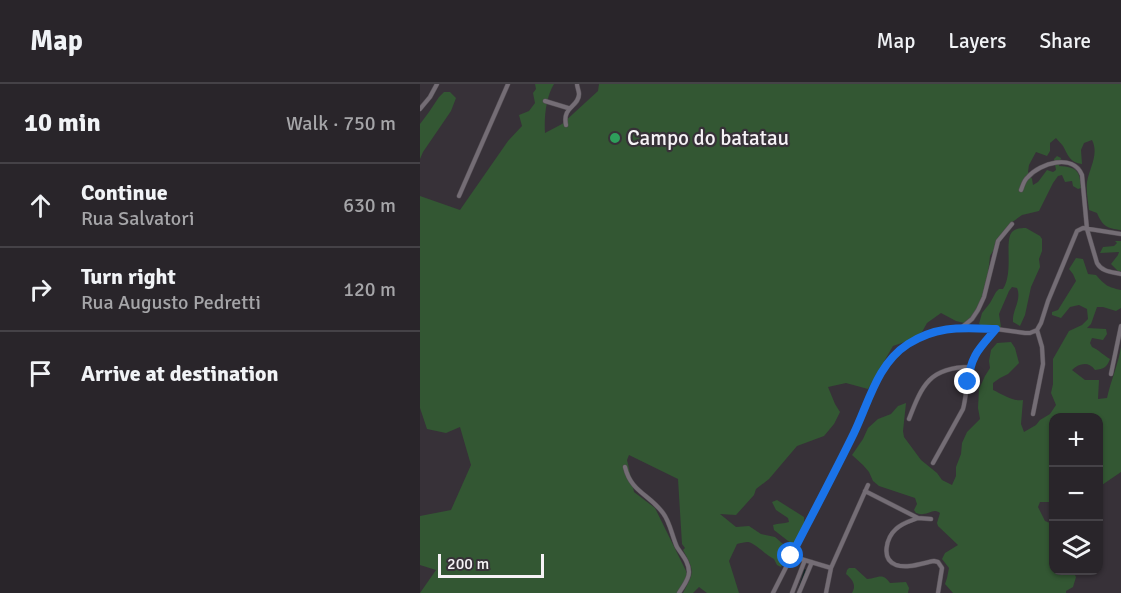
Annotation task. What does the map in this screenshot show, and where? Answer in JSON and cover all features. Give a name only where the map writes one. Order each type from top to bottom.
[{"type":"street","points":[[420,109],[437,84]]},
{"type":"street","points":[[459,196],[508,84]]},
{"type":"street","points":[[566,124],[564,119],[568,108],[577,100],[579,94],[577,84]]},
{"type":"street","points":[[545,101],[568,108]]},
{"type":"street","points":[[1021,190],[1028,177],[1046,165],[1062,161],[1078,168],[1082,175],[1087,229],[1100,267],[1103,270],[1121,274]]},
{"type":"street","points":[[961,328],[978,310],[984,297],[998,241],[1012,224]]},
{"type":"street","points":[[773,593],[854,433],[875,382],[891,358],[906,345],[935,331],[961,328],[1030,333],[1036,330],[1041,323],[1074,236],[1080,229],[1121,234]]},
{"type":"street","points":[[1111,374],[1121,326]]},
{"type":"street","points":[[933,463],[963,409],[970,367],[978,350],[996,329]]},
{"type":"street","points":[[1033,414],[1043,364],[1042,347],[1036,330]]},
{"type":"street","points":[[909,419],[920,391],[927,381],[950,368],[970,367]]},
{"type":"street","points":[[625,467],[634,486],[664,513],[676,545],[688,565],[688,575],[680,593]]},
{"type":"street","points":[[826,593],[831,568],[868,485]]},
{"type":"street","points":[[865,491],[918,518],[931,519]]},
{"type":"street","points":[[918,518],[894,530],[886,550],[887,557],[897,565],[908,566],[938,562],[942,568],[938,593]]},
{"type":"street","points":[[791,556],[831,568]]},
{"type":"street","points":[[792,593],[805,560]]},
{"type":"street","points":[[800,593],[812,562]]},
{"type":"green space","points":[[535,84],[554,84],[546,107],[545,133],[562,124],[598,91],[599,84],[1121,84],[1121,230],[1106,226],[1097,213],[1089,210],[1087,185],[1095,150],[1092,140],[1084,143],[1081,150],[1082,164],[1072,160],[1056,138],[1050,143],[1047,156],[1036,152],[1028,172],[1033,185],[1047,170],[1053,172],[1056,170],[1054,159],[1057,156],[1061,158],[1059,166],[1070,167],[1076,171],[1080,178],[1081,188],[1073,186],[1072,181],[1065,182],[1062,175],[1058,176],[1039,211],[1022,215],[1011,223],[990,256],[987,283],[973,315],[964,323],[941,313],[927,323],[922,332],[913,339],[893,346],[868,389],[846,383],[828,387],[840,412],[824,436],[797,446],[769,479],[756,489],[754,495],[736,515],[720,514],[736,527],[749,526],[761,534],[775,537],[789,551],[781,567],[774,559],[751,543],[737,544],[729,561],[739,593],[707,593],[699,587],[693,593],[683,593],[692,572],[682,544],[678,479],[629,455],[627,460],[634,492],[655,508],[687,573],[677,593],[420,593],[436,570],[420,565],[420,516],[451,510],[471,465],[460,427],[446,433],[427,429],[420,408],[420,196],[460,210],[508,141],[522,126],[519,115],[529,111],[535,103],[533,93],[536,89]]},
{"type":"green space","points":[[444,92],[450,92],[456,98],[451,111],[420,159],[420,124]]},
{"type":"green space","points":[[1019,228],[1026,228],[1040,236],[1042,251],[1039,259],[1040,267],[1031,287],[1025,315],[1020,326],[1013,322],[1018,292],[1017,288],[1012,287],[999,314],[1001,327],[983,326],[979,324],[982,313],[996,292],[1003,289],[1006,282],[1010,236]]},
{"type":"green space","points":[[1115,241],[1121,241],[1121,271],[1111,264],[1119,252],[1100,253],[1103,247],[1114,246],[1117,243]]},
{"type":"green space","points":[[1076,258],[1083,259],[1088,274],[1096,275],[1112,288],[1121,290],[1121,308],[1116,311],[1097,307],[1091,324],[1087,328],[1106,329],[1107,334],[1103,340],[1092,338],[1090,343],[1092,347],[1110,359],[1108,364],[1098,370],[1084,364],[1072,370],[1085,380],[1099,380],[1098,399],[1107,398],[1121,347],[1121,472],[1103,484],[1103,413],[1051,413],[1056,405],[1051,393],[1053,359],[1069,331],[1082,325],[1088,319],[1087,309],[1079,305],[1070,307],[1061,318],[1052,315],[1052,312],[1058,310],[1076,281],[1069,269]]},
{"type":"green space","points":[[1011,342],[1019,363],[1008,374],[993,383],[993,390],[1011,399],[1023,400],[1021,424],[1024,432],[1049,415],[1049,502],[1040,502],[1038,507],[1045,521],[1049,523],[1049,575],[1075,575],[1073,587],[1066,593],[953,593],[945,584],[949,568],[942,559],[945,553],[958,545],[938,526],[940,513],[935,511],[916,513],[915,498],[879,486],[852,455],[868,428],[878,419],[891,414],[898,406],[906,403],[904,437],[921,460],[942,480],[952,485],[956,476],[962,443],[967,432],[980,419],[979,389],[990,368],[991,350],[997,343]]},
{"type":"green space","points":[[777,500],[804,517],[801,532],[792,544],[774,530],[773,525],[789,522],[788,518],[776,510],[772,502]]},
{"type":"green space","points":[[849,568],[855,568],[867,579],[880,576],[890,583],[906,582],[909,588],[908,593],[852,593],[853,582],[846,574]]},
{"type":"waterway","points":[[799,589],[805,570]]},
{"type":"place","name":"Campo do batatau","points":[[615,138]]},
{"type":"route","points":[[791,556],[854,433],[875,382],[891,358],[906,345],[935,331],[951,328],[996,329],[975,355],[970,367],[968,382]]}]
